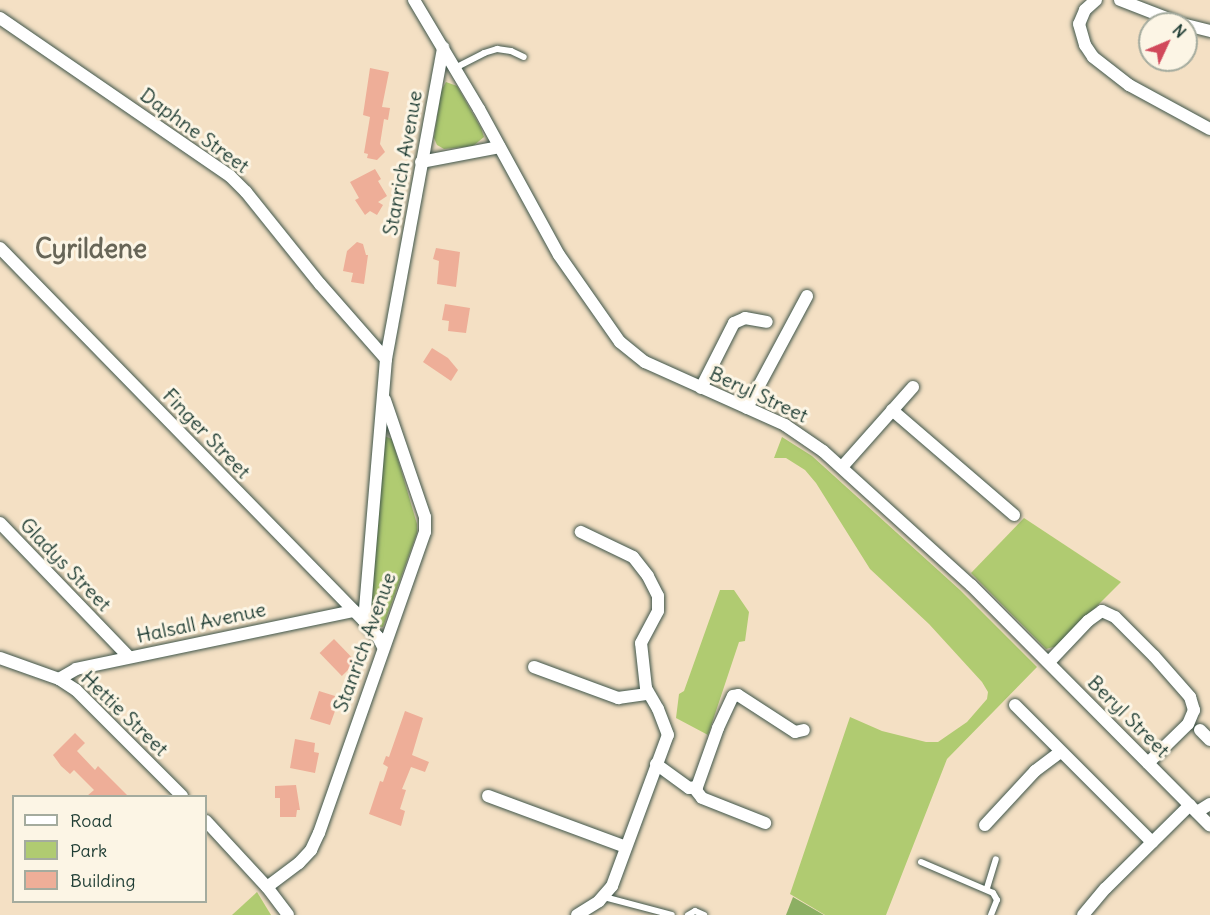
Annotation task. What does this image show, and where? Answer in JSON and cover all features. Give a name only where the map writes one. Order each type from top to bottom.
[{"type":"street","name":"Beryl Street","points":[[414,0],[500,147],[559,255],[620,342],[645,362],[800,434],[842,467],[971,585],[1210,825]]},
{"type":"street","points":[[1096,0],[1085,10],[1079,24],[1080,34],[1093,57],[1129,85],[1210,129]]},
{"type":"street","points":[[1119,0],[1150,12]]},
{"type":"street","name":"Daphne Street","points":[[0,18],[230,176],[386,359]]},
{"type":"street","name":"Stanrich Avenue","points":[[364,621],[386,359],[443,47]]},
{"type":"street","points":[[421,162],[500,147]]},
{"type":"street","name":"Finger Street","points":[[0,248],[364,621],[378,637],[383,647]]},
{"type":"street","points":[[747,408],[807,296]]},
{"type":"street","points":[[701,388],[734,323],[745,318],[767,322]]},
{"type":"street","points":[[842,467],[914,387]]},
{"type":"street","name":"Stanrich Avenue","points":[[267,886],[299,862],[316,840],[426,522],[383,393]]},
{"type":"street","points":[[892,410],[1014,515]]},
{"type":"street","name":"Gladys Street","points":[[0,524],[129,657]]},
{"type":"street","points":[[577,915],[604,897],[612,886],[668,735],[658,709],[648,694],[641,643],[658,611],[659,599],[637,561],[581,532]]},
{"type":"street","name":"Halsall Avenue","points":[[59,679],[76,669],[354,611]]},
{"type":"street","points":[[1049,662],[1089,621],[1102,611],[1114,618],[1154,656],[1190,698],[1194,710],[1188,724],[1148,763]]},
{"type":"street","name":"Hettie Street","points":[[0,658],[59,679],[86,699],[181,795]]},
{"type":"street","points":[[534,667],[618,698],[648,694]]},
{"type":"street","points":[[695,789],[699,784],[723,714],[733,696],[738,696],[795,732],[804,730]]},
{"type":"street","points":[[1015,705],[1152,842]]},
{"type":"street","points":[[1200,730],[1210,740]]},
{"type":"street","points":[[985,825],[1035,771],[1060,752]]},
{"type":"street","points":[[656,764],[689,788],[695,789],[702,798],[765,823]]},
{"type":"street","points":[[488,796],[626,848]]},
{"type":"street","points":[[1089,913],[1152,842],[1193,809],[1210,804]]},
{"type":"street","points":[[207,822],[267,886],[288,915]]},
{"type":"lane","points":[[455,68],[484,52],[497,49],[511,51],[524,57]]},
{"type":"lane","points":[[987,888],[996,859]]},
{"type":"lane","points":[[921,862],[987,888],[997,900],[991,915]]},
{"type":"lane","points":[[604,897],[672,915]]},
{"type":"lane","points":[[688,915],[695,911],[704,915]]},
{"type":"green space","points":[[446,82],[457,86],[481,128],[484,137],[473,146],[444,149],[437,145],[434,138],[441,91]]},
{"type":"green space","points":[[384,436],[392,439],[417,524],[417,533],[383,627],[376,626],[371,619],[369,608]]},
{"type":"green space","points":[[782,437],[812,456],[960,590],[1037,667],[947,759],[886,915],[825,915],[790,894],[850,717],[882,731],[926,742],[938,742],[967,722],[987,699],[988,692],[982,682],[929,624],[870,569],[816,483],[805,470],[786,458],[774,458]]},
{"type":"green space","points":[[1024,518],[1121,582],[1057,646],[1046,649],[971,573]]},
{"type":"green space","points":[[720,590],[734,590],[749,612],[745,641],[739,642],[708,735],[676,718],[679,694],[684,691]]},
{"type":"green space","points":[[257,892],[271,915],[232,915]]},
{"type":"green space","points":[[793,897],[824,915],[786,915]]},
{"type":"building","points":[[370,68],[389,72],[382,107],[390,108],[388,120],[384,119],[380,144],[385,152],[377,160],[367,158],[368,154],[364,153],[370,117],[363,115]]},
{"type":"building","points":[[375,169],[381,179],[378,181],[387,196],[378,202],[383,205],[377,215],[370,211],[365,215],[355,200],[359,198],[350,182]]},
{"type":"building","points":[[357,242],[363,244],[366,255],[368,255],[364,284],[351,282],[353,273],[343,271],[347,251]]},
{"type":"building","points":[[436,248],[460,252],[456,287],[437,284],[439,261],[433,259]]},
{"type":"building","points":[[445,304],[470,308],[466,333],[448,331],[449,321],[442,320]]},
{"type":"building","points":[[432,348],[448,358],[458,370],[451,381],[423,362]]},
{"type":"building","points":[[334,639],[356,662],[342,676],[320,653]]},
{"type":"building","points":[[319,691],[335,696],[331,710],[335,711],[330,725],[310,719]]},
{"type":"building","points":[[405,711],[423,718],[412,755],[429,762],[425,772],[411,767],[402,789],[406,790],[400,809],[405,811],[401,826],[369,814],[380,781],[383,782],[388,767],[383,764],[386,756],[389,757]]},
{"type":"building","points":[[75,733],[85,743],[77,751],[95,770],[98,766],[127,795],[88,795],[94,790],[74,770],[70,774],[53,755]]},
{"type":"building","points":[[295,739],[315,743],[314,752],[319,753],[315,773],[290,768]]},
{"type":"building","points":[[296,785],[300,810],[297,810],[296,817],[280,817],[280,798],[275,798],[275,786]]},
{"type":"district","name":"Cyrildene","points":[[91,249]]}]
